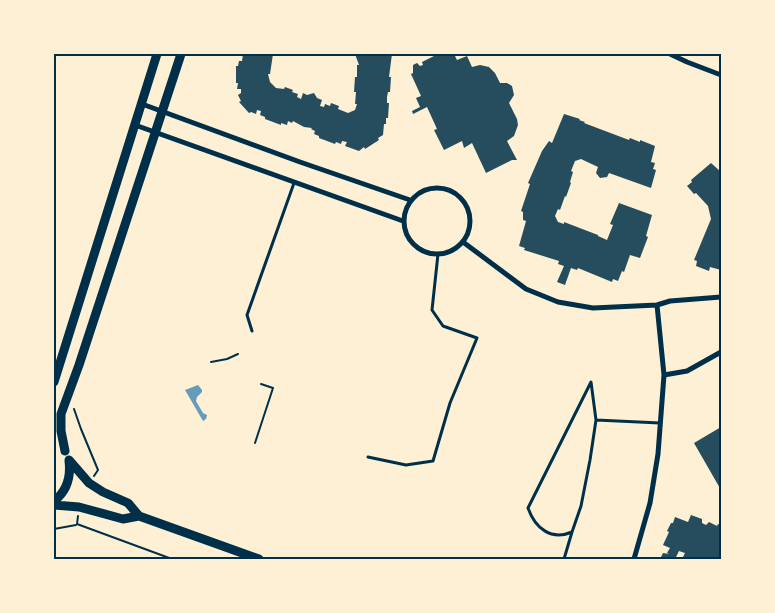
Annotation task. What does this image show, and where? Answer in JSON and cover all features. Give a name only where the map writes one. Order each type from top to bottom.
[{"type":"main road","points":[[54,382],[157,54]]},
{"type":"main road","points":[[54,501],[59,498],[68,484],[70,469],[61,431],[61,414],[79,365],[181,54]]},
{"type":"main road","points":[[54,438],[89,483],[103,492],[128,503],[139,516],[259,559]]},
{"type":"main road","points":[[54,505],[79,507],[123,519],[139,516]]},
{"type":"street","points":[[670,54],[721,76]]},
{"type":"street","points":[[142,104],[410,200]]},
{"type":"street","points":[[135,124],[294,183],[404,221]]},
{"type":"street","points":[[437,187],[459,195],[466,203],[470,213],[468,233],[463,242],[448,252],[438,254],[428,253],[418,248],[406,232],[404,221],[405,210],[410,200],[418,193],[437,187]]},
{"type":"street","points":[[463,242],[526,290],[558,302],[593,308],[656,305],[670,301],[721,297]]},
{"type":"street","points":[[634,559],[643,532],[654,482],[660,423],[664,375],[656,305]]},
{"type":"street","points":[[664,375],[687,371],[721,352]]},
{"type":"lane","points":[[252,331],[247,315],[294,183]]},
{"type":"lane","points":[[368,457],[406,466],[433,461],[450,403],[477,338],[443,326],[432,310],[438,254]]},
{"type":"lane","points":[[564,559],[581,506],[590,460],[596,420],[591,382],[528,508],[532,520],[540,529],[564,535],[572,532]]},
{"type":"lane","points":[[596,420],[660,423]]},
{"type":"path","points":[[211,362],[227,359],[238,354]]},
{"type":"path","points":[[255,443],[273,388],[261,384]]},
{"type":"path","points":[[78,420],[98,470],[94,476]]},
{"type":"path","points":[[77,524],[78,516]]},
{"type":"path","points":[[54,529],[77,524],[172,559]]},
{"type":"water","points":[[198,385],[202,392],[196,401],[203,413],[207,415],[203,421],[185,390]]},
{"type":"building","points":[[243,54],[273,54],[270,74],[268,74],[270,82],[276,88],[284,89],[285,87],[293,90],[292,92],[298,94],[297,97],[301,99],[303,93],[307,95],[314,93],[317,98],[322,100],[320,106],[324,107],[325,104],[330,106],[331,103],[339,106],[338,109],[348,113],[355,110],[357,104],[355,104],[356,92],[354,92],[357,65],[359,65],[355,54],[392,54],[389,77],[391,77],[390,92],[388,92],[387,97],[387,103],[389,103],[388,118],[386,118],[386,124],[384,124],[383,135],[378,138],[379,140],[359,151],[345,146],[347,142],[342,141],[341,144],[336,142],[335,144],[319,138],[319,136],[314,134],[315,131],[312,128],[304,127],[293,121],[292,123],[288,121],[287,125],[281,123],[281,125],[265,119],[265,117],[260,115],[261,111],[257,110],[256,114],[249,113],[239,102],[241,101],[238,95],[241,93],[241,89],[237,89],[238,83],[236,83],[236,66],[238,66],[239,61],[242,61]]},
{"type":"building","points":[[438,54],[454,54],[457,60],[467,56],[472,67],[480,65],[489,67],[495,73],[500,83],[507,83],[512,86],[514,95],[509,103],[518,125],[514,136],[507,141],[517,160],[512,160],[486,173],[472,143],[464,148],[462,141],[444,150],[434,130],[437,129],[427,107],[413,114],[412,111],[420,107],[416,98],[421,96],[411,74],[413,73],[413,65],[417,63],[420,66],[423,65],[422,62]]},
{"type":"building","points":[[564,114],[629,140],[630,138],[640,142],[640,140],[655,146],[651,162],[655,163],[653,169],[656,170],[651,188],[609,173],[607,177],[600,178],[596,173],[598,167],[581,159],[575,161],[566,197],[555,216],[558,222],[564,224],[564,222],[607,240],[613,225],[610,224],[619,203],[652,215],[646,236],[648,237],[640,258],[630,255],[624,272],[622,271],[618,281],[613,279],[612,282],[578,268],[577,270],[571,268],[565,285],[557,282],[564,266],[558,264],[559,261],[524,250],[525,248],[519,246],[526,221],[523,220],[523,212],[521,211],[530,184],[528,183],[542,151],[549,141],[552,143]]},
{"type":"building","points":[[711,163],[721,172],[721,270],[710,267],[709,271],[696,266],[697,261],[694,260],[711,219],[708,206],[687,186],[692,182],[691,180]]},
{"type":"building","points":[[721,427],[721,490],[694,443]]},
{"type":"building","points":[[691,515],[702,519],[702,523],[706,525],[709,522],[717,526],[718,524],[721,525],[721,559],[689,559],[683,557],[685,553],[679,551],[676,557],[680,559],[660,559],[663,553],[669,554],[667,553],[670,548],[663,545],[669,532],[667,531],[675,517],[688,522]]}]
